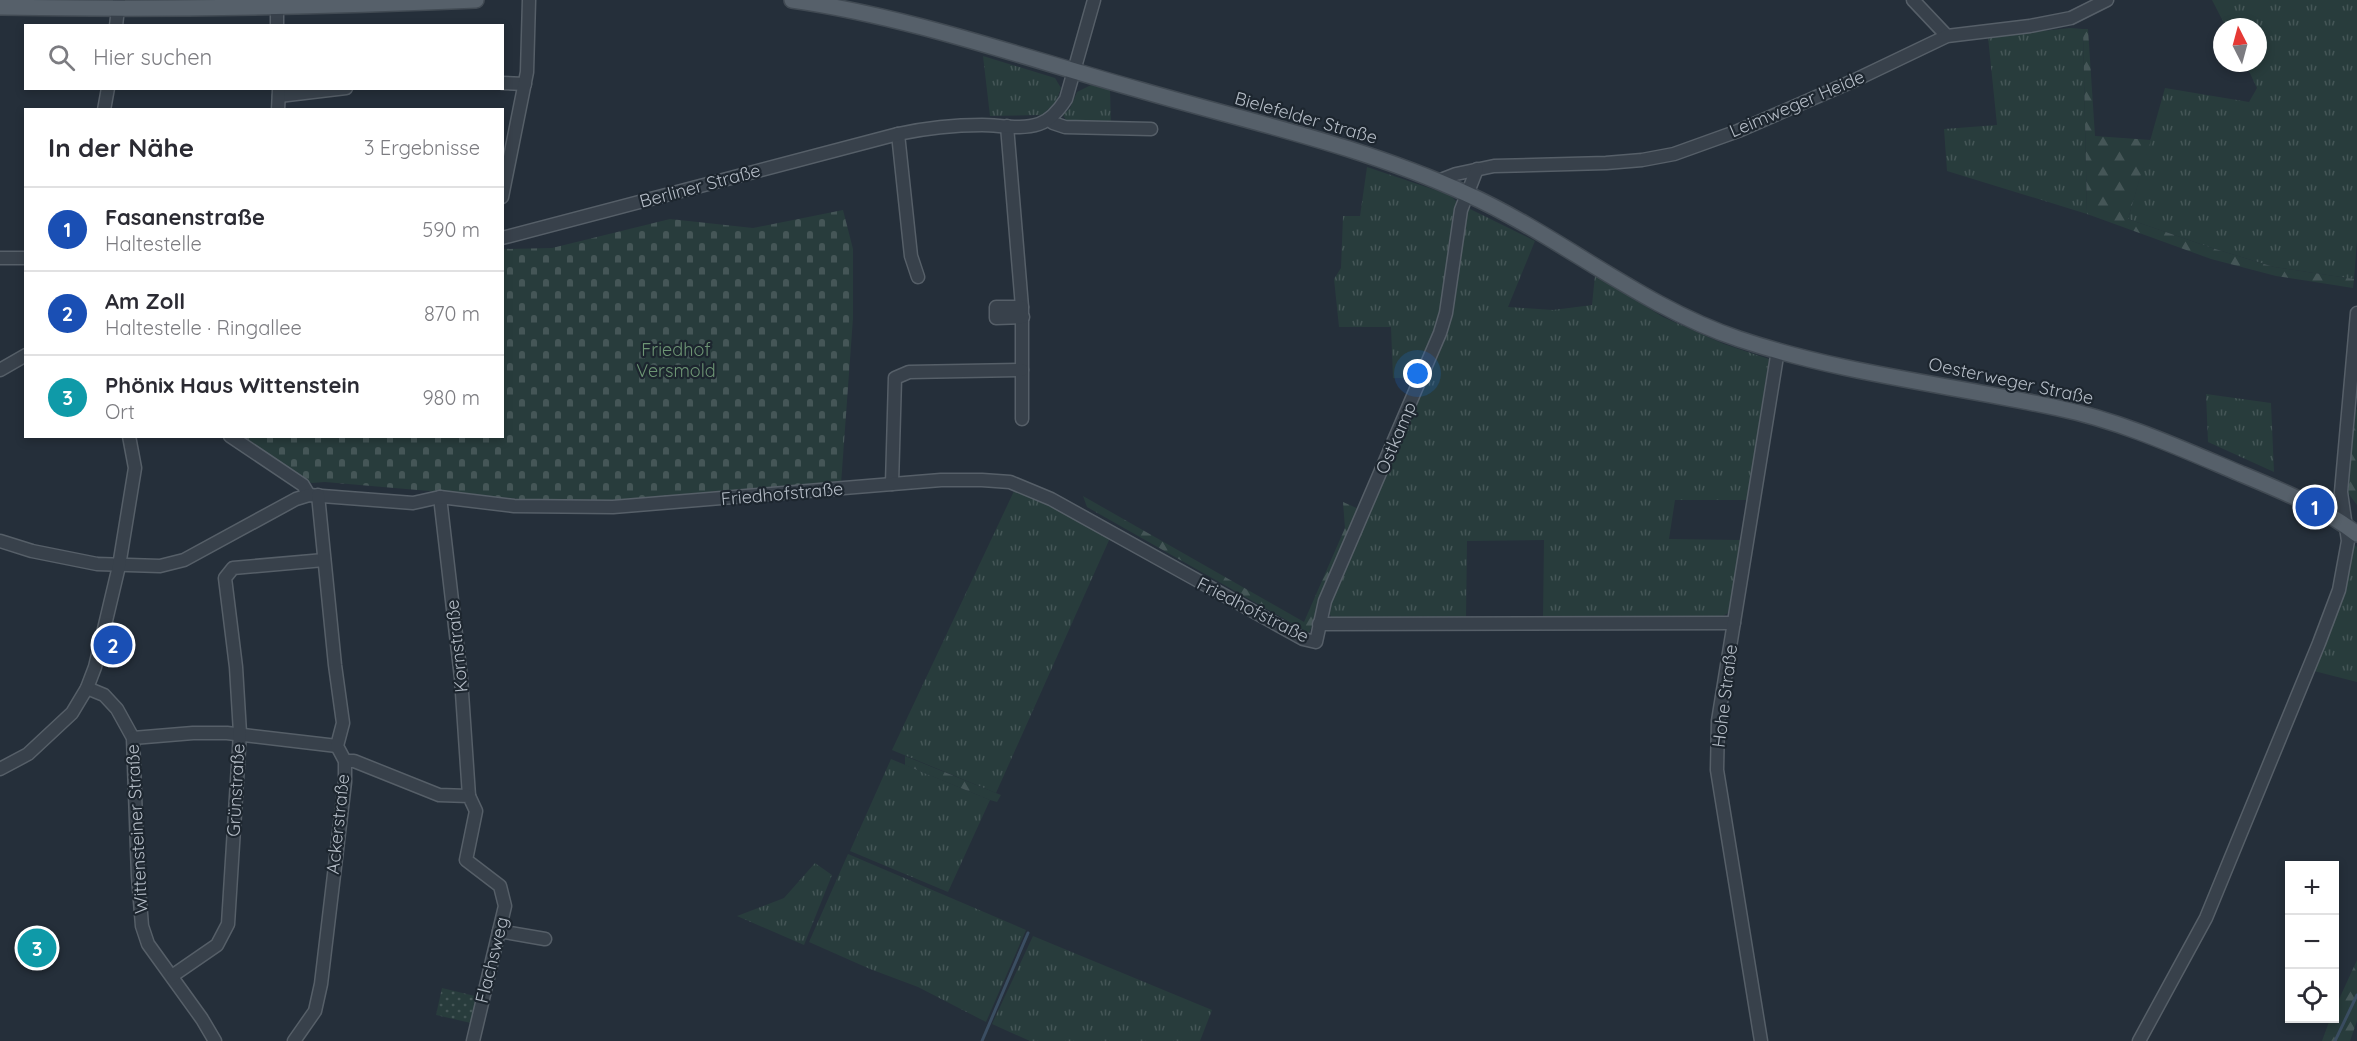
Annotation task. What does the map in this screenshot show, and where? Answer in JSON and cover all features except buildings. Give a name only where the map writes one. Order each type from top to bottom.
[{"type":"main road","points":[[0,7],[118,4],[277,7],[476,0]]},
{"type":"main road","name":"Bielefelder Straße","points":[[792,0],[845,8],[966,39],[1407,168],[1515,217],[1648,297],[1703,326],[1778,350]]},
{"type":"main road","name":"Oesterweger Straße","points":[[1778,350],[1908,380],[2062,409],[2139,432],[2280,490],[2325,512],[2352,530]]},
{"type":"street","points":[[504,187],[525,84],[529,0]]},
{"type":"street","points":[[1094,0],[1066,99],[1049,119],[1065,127],[1151,129]]},
{"type":"street","points":[[1913,0],[1947,36]]},
{"type":"street","name":"Leimweger Heide","points":[[1438,181],[1477,169],[1512,164],[1642,160],[1674,154],[1738,131],[1853,81],[1947,36],[2030,26],[2071,18],[2108,0]]},
{"type":"street","points":[[116,24],[118,4]]},
{"type":"street","points":[[277,7],[277,24]]},
{"type":"street","points":[[504,83],[525,84]]},
{"type":"street","points":[[104,108],[108,90]]},
{"type":"street","points":[[278,108],[279,92],[312,90]]},
{"type":"street","name":"Berliner Straße","points":[[504,237],[898,134],[938,128],[1026,127],[1049,119]]},
{"type":"street","points":[[1007,126],[1022,312],[1022,419]]},
{"type":"street","points":[[898,134],[911,256],[918,277]]},
{"type":"street","points":[[1467,194],[1477,169]]},
{"type":"street","name":"Ostkamp","points":[[1316,642],[1325,601],[1343,564],[1440,333],[1446,313],[1461,210],[1467,194]]},
{"type":"street","points":[[0,258],[24,258]]},
{"type":"street","points":[[2139,1041],[2206,918],[2339,590],[2352,530],[2341,492],[2357,313]]},
{"type":"street","name":"Hohe Straße","points":[[1761,1041],[1717,770],[1718,721],[1778,350]]},
{"type":"street","points":[[0,370],[24,356]]},
{"type":"street","points":[[892,484],[894,383],[896,378],[909,372],[1022,370]]},
{"type":"street","points":[[0,768],[28,754],[44,740],[72,713],[87,688],[110,610],[119,566],[135,468],[130,438]]},
{"type":"street","points":[[133,738],[193,733],[240,734],[337,746],[343,723],[314,495],[303,485],[233,438]]},
{"type":"street","name":"Friedhofstraße","points":[[314,495],[413,503],[440,496],[514,506],[613,507],[969,479],[1010,482],[1051,499],[1303,639],[1316,642]]},
{"type":"street","points":[[0,541],[32,551],[119,566],[151,567],[184,560],[296,499],[314,495]]},
{"type":"street","name":"Kornstraße","points":[[440,496],[462,678],[469,796]]},
{"type":"street","name":"Grünstraße","points":[[172,976],[217,945],[228,924],[240,734],[236,667],[225,578],[233,568],[324,560]]},
{"type":"street","name":"Friedhofstraße","points":[[1319,624],[1734,623]]},
{"type":"street","name":"Wittensteiner Straße","points":[[87,688],[104,695],[117,709],[133,738],[138,876],[142,926],[148,944],[215,1041]]},
{"type":"street","name":"Ackerstraße","points":[[294,1041],[315,1011],[321,984],[345,782],[345,761],[337,746]]},
{"type":"street","points":[[345,761],[354,761],[439,795],[469,796]]},
{"type":"street","name":"Flachsweg","points":[[469,796],[476,811],[466,860],[500,886],[506,906],[473,1041]]},
{"type":"street","points":[[499,931],[545,939]]},
{"type":"green space","points":[[2212,0],[2357,0],[2357,241],[2354,279],[2274,267],[2128,219],[2165,88],[2249,102],[2257,88],[2249,72],[2267,72],[2267,18],[2221,18]]},
{"type":"green space","points":[[2070,28],[2083,29],[2087,214],[1947,171],[1944,129],[1997,125],[1988,37]]},
{"type":"green space","points":[[2083,29],[2088,29],[2095,136],[2151,140],[2128,219],[2274,267],[2354,279],[2353,288],[2276,276],[2211,259],[2087,214]]},
{"type":"green space","points":[[983,56],[1055,78],[1061,88],[1056,102],[1042,115],[990,116]]},
{"type":"green space","points":[[1091,85],[1110,89],[1111,124],[1067,122],[1063,115],[1070,108],[1077,92]]},
{"type":"green space","points":[[1367,167],[1450,195],[1457,202],[1442,309],[1418,378],[1393,378],[1391,327],[1339,327],[1334,279],[1341,268],[1343,216],[1360,216]]},
{"type":"green space","points":[[1466,207],[1535,241],[1508,307],[1553,310],[1592,305],[1595,275],[1663,317],[1724,344],[1769,359],[1747,500],[1675,500],[1669,539],[1741,540],[1728,613],[1719,618],[1543,620],[1544,540],[1467,541],[1466,619],[1332,619],[1328,610],[1440,352],[1451,310]]},
{"type":"green space","name":"Friedhof Versmold","points":[[843,210],[853,249],[853,318],[841,484],[672,499],[567,503],[325,482],[312,483],[299,478],[239,438],[504,438],[504,249],[552,248],[670,219],[753,228]]},
{"type":"green space","points":[[2206,394],[2271,403],[2274,472],[2208,442]]},
{"type":"green space","points":[[2355,408],[2357,410],[2357,505],[2348,493]]},
{"type":"green space","points":[[1015,489],[1052,506],[1110,538],[996,793],[892,750]]},
{"type":"green space","points":[[1083,496],[1304,622],[1345,528],[1343,502],[1361,510],[1309,633],[1087,507]]},
{"type":"green space","points":[[2353,544],[2357,547],[2357,682],[2314,671],[2342,597]]},
{"type":"green space","points":[[905,756],[1001,795],[997,802],[990,800],[905,765]]},
{"type":"green space","points":[[891,759],[990,800],[948,892],[850,851]]},
{"type":"green space","points":[[848,854],[1026,930],[986,1022],[918,987],[809,942]]},
{"type":"green space","points":[[815,863],[832,875],[804,945],[737,916],[784,898]]},
{"type":"green space","points":[[1033,936],[1212,1010],[1200,1041],[1030,1041],[992,1024]]},
{"type":"green space","points":[[2357,960],[2357,1021],[2350,1041],[2322,1041],[2329,1023],[2339,1023],[2339,999]]},
{"type":"green space","points":[[442,988],[479,997],[471,1023],[436,1015]]},
{"type":"waterway","points":[[982,1041],[1028,933]]},
{"type":"waterway","points":[[2335,1041],[2357,995]]},
{"type":"place","name":"Fasanenstraße","points":[[2315,507]]},
{"type":"place","name":"Am Zoll","points":[[113,645]]},
{"type":"place","name":"Phönix Haus Wittenstein","points":[[37,948]]}]
